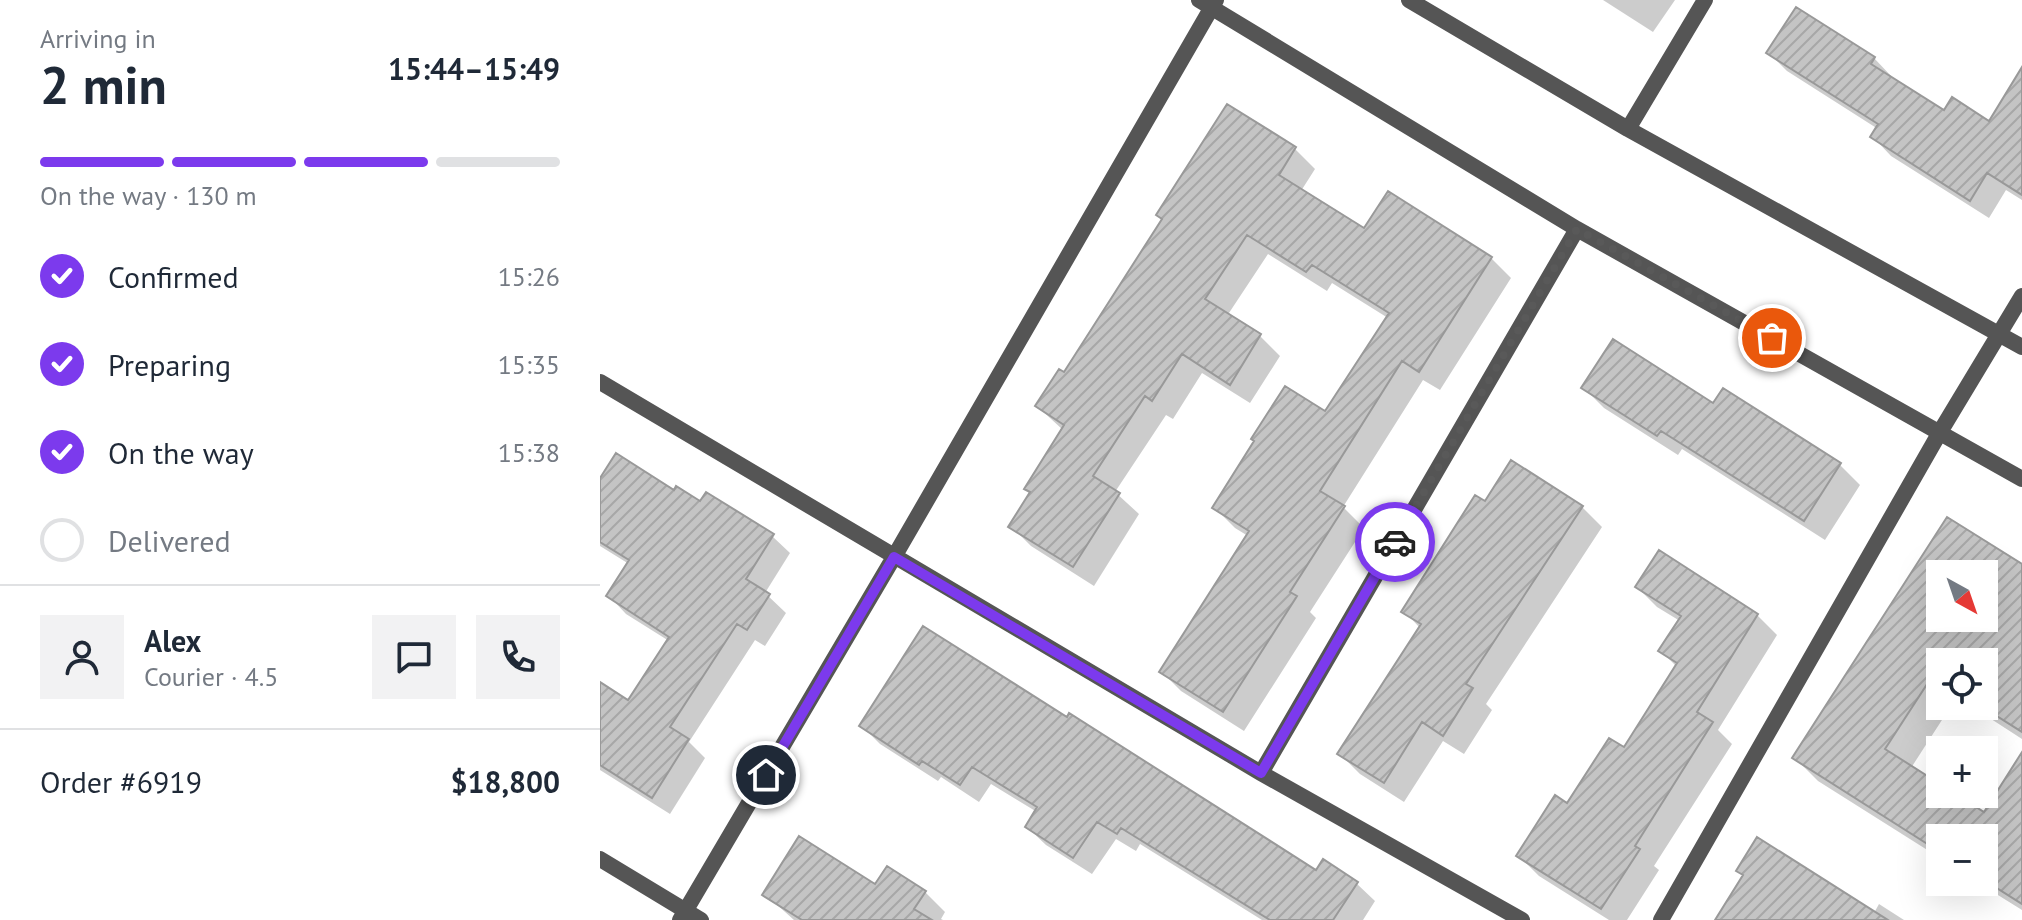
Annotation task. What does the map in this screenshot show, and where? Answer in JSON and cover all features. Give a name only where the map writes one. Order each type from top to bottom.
[{"type":"street","points":[[1409,0],[1628,129],[2022,347]]},
{"type":"street","points":[[1628,129],[1705,0]]},
{"type":"street","points":[[683,916],[894,557],[1209,2],[1577,229],[2022,479]]},
{"type":"street","points":[[1261,773],[1577,229]]},
{"type":"street","points":[[1661,920],[1940,432],[2022,296]]},
{"type":"street","points":[[600,382],[1261,773],[1522,920]]},
{"type":"street","points":[[600,859],[683,916],[701,920]]},
{"type":"building","points":[[1796,7],[1875,57],[1871,64],[1944,110],[1952,97],[1989,121],[2022,67],[2022,195],[1987,173],[1970,201],[1870,137],[1878,124],[1766,53]]},
{"type":"building","points":[[1227,104],[1296,147],[1279,175],[1364,228],[1388,191],[1492,257],[1419,372],[1402,361],[1320,491],[1345,506],[1290,592],[1297,596],[1223,712],[1159,672],[1249,531],[1212,508],[1285,386],[1325,411],[1389,313],[1312,265],[1306,272],[1247,235],[1205,299],[1261,334],[1230,385],[1182,354],[1152,401],[1145,396],[1093,476],[1120,493],[1073,567],[1008,527],[1030,492],[1024,489],[1064,425],[1035,406],[1059,369],[1064,372],[1162,219],[1156,215]]},
{"type":"building","points":[[1613,339],[1713,403],[1723,388],[1841,463],[1804,521],[1661,431],[1657,436],[1581,388]]},
{"type":"building","points":[[616,453],[674,490],[676,486],[700,501],[706,492],[774,534],[746,579],[770,594],[747,630],[737,624],[670,727],[689,739],[652,798],[600,765],[600,682],[628,700],[669,637],[606,596],[629,560],[600,542],[600,478]]},
{"type":"building","points":[[1511,460],[1583,506],[1466,684],[1473,688],[1443,736],[1422,722],[1384,783],[1337,754],[1421,624],[1401,612],[1475,495],[1485,501]]},
{"type":"building","points":[[1947,517],[2022,564],[2022,732],[1998,717],[1998,648],[1926,648],[1926,686],[1885,749],[1926,775],[1926,808],[1978,808],[1984,812],[1987,808],[1998,808],[1998,790],[2022,752],[2022,904],[1998,889],[1998,824],[1926,824],[1926,843],[1792,758]]},
{"type":"building","points":[[1659,550],[1758,614],[1697,712],[1713,722],[1635,846],[1640,849],[1601,909],[1516,856],[1555,795],[1567,803],[1609,738],[1624,747],[1677,663],[1658,651],[1681,616],[1635,587]]},
{"type":"building","points":[[923,626],[1067,717],[1069,713],[1316,870],[1323,859],[1358,882],[1333,920],[1270,920],[1121,828],[1117,834],[1097,822],[1073,858],[1025,827],[1037,807],[972,767],[960,785],[922,761],[919,765],[859,726]]},
{"type":"building","points":[[799,836],[875,884],[887,866],[926,891],[914,909],[932,920],[802,920],[762,895]]},
{"type":"building","points":[[1757,837],[1888,920],[1715,920],[1743,875],[1736,871]]},
{"type":"way so far","points":[[1395,542],[1577,229],[1772,338]]},
{"type":"route","points":[[766,775],[894,557],[1261,773],[1395,542]]}]
